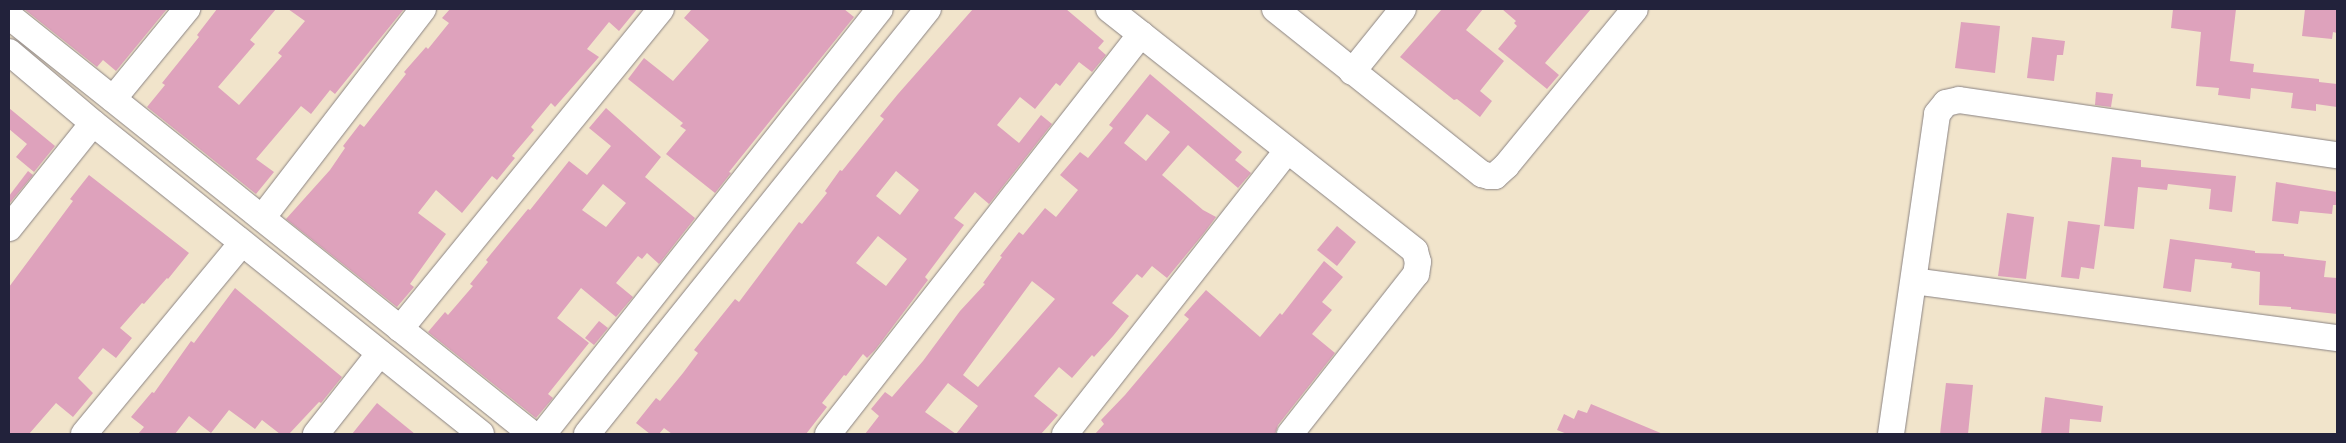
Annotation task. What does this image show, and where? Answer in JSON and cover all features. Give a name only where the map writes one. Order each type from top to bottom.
[{"type":"street","points":[[113,99],[187,9]]},
{"type":"street","points":[[262,218],[423,9]]},
{"type":"street","points":[[400,328],[661,9]]},
{"type":"street","points":[[543,434],[880,9]]},
{"type":"street","points":[[587,434],[928,9]]},
{"type":"street","points":[[1109,9],[1415,251],[1418,262],[1416,274],[1290,434]]},
{"type":"street","points":[[1275,9],[1482,174],[1495,176],[1506,166],[1635,9]]},
{"type":"street","points":[[1352,72],[1403,9]]},
{"type":"street","points":[[9,16],[532,434]]},
{"type":"street","points":[[828,434],[1141,34]]},
{"type":"street","points":[[9,52],[93,123],[481,434]]},
{"type":"street","points":[[1891,434],[1937,114],[1946,103],[1959,100],[2337,155]]},
{"type":"street","points":[[9,228],[93,123]]},
{"type":"street","points":[[1065,434],[1288,152]]},
{"type":"street","points":[[84,434],[242,243]]},
{"type":"street","points":[[1914,281],[2337,338]]},
{"type":"street","points":[[316,434],[380,354]]},
{"type":"building","points":[[24,9],[167,9],[116,71],[103,60],[97,67]]},
{"type":"building","points":[[217,9],[276,9],[250,40],[255,44],[218,87],[239,105],[282,56],[278,53],[305,21],[288,9],[404,9],[335,94],[330,90],[311,114],[301,106],[256,159],[274,172],[256,194],[147,107],[165,85],[162,83],[199,37],[197,35]]},
{"type":"building","points":[[450,9],[637,9],[619,31],[609,22],[587,49],[599,57],[555,107],[551,103],[531,127],[534,130],[512,156],[515,158],[497,180],[492,176],[462,213],[436,190],[418,213],[446,234],[410,284],[414,287],[397,307],[286,219],[330,170],[345,148],[343,146],[360,124],[364,127],[406,74],[404,72],[426,47],[428,49],[449,23],[442,18]]},
{"type":"building","points":[[692,9],[844,9],[854,17],[729,172],[731,173],[715,193],[666,154],[686,130],[680,126],[683,123],[628,79],[644,58],[673,81],[709,40],[684,18]]},
{"type":"building","points":[[973,9],[1066,9],[1104,41],[1098,48],[1106,55],[1092,72],[1079,62],[1060,86],[1056,83],[1035,109],[1020,97],[997,125],[1019,143],[1041,115],[1052,124],[989,204],[975,192],[954,218],[964,225],[925,277],[928,280],[875,350],[867,358],[863,354],[846,376],[844,375],[822,403],[827,407],[806,434],[672,434],[664,428],[659,434],[650,434],[636,423],[656,398],[660,401],[698,353],[694,350],[735,299],[739,302],[799,222],[802,224],[827,193],[825,191],[840,170],[842,171],[884,119],[880,116]],"holes":[[[896,171],[919,190],[900,215],[876,196]],[[878,236],[907,259],[886,286],[856,263]]]},
{"type":"building","points":[[1442,9],[1483,9],[1466,30],[1504,61],[1480,91],[1492,101],[1480,117],[1457,99],[1454,100],[1400,57]]},
{"type":"building","points":[[1502,9],[1591,9],[1545,63],[1559,75],[1547,89],[1498,49],[1517,26],[1514,23],[1516,21]]},
{"type":"building","points":[[2173,9],[2236,9],[2230,61],[2254,64],[2253,72],[2319,79],[2319,82],[2337,84],[2337,107],[2316,104],[2316,111],[2291,108],[2293,93],[2251,88],[2250,99],[2218,95],[2219,88],[2196,86],[2201,32],[2171,28]]},
{"type":"building","points":[[2305,9],[2337,9],[2337,33],[2333,32],[2332,39],[2302,36]]},
{"type":"building","points":[[1961,22],[2000,26],[1995,73],[1955,68]]},
{"type":"building","points":[[2032,37],[2065,41],[2063,55],[2057,55],[2054,81],[2027,78]]},
{"type":"building","points":[[1150,74],[1242,152],[1235,160],[1251,173],[1238,188],[1188,145],[1162,175],[1203,210],[1216,217],[1167,278],[1152,266],[1142,278],[1137,274],[1112,303],[1129,316],[1113,336],[1094,357],[1092,355],[1072,378],[1059,367],[1034,396],[1058,415],[1041,434],[956,434],[865,434],[879,416],[871,409],[885,392],[892,397],[923,361],[960,311],[985,284],[983,283],[1002,257],[1000,256],[1019,232],[1023,235],[1045,208],[1056,217],[1078,190],[1060,175],[1080,152],[1088,158],[1113,128],[1109,125]],"holes":[[[1147,114],[1170,132],[1146,161],[1124,143]],[[1032,281],[1055,299],[978,387],[963,375]],[[948,383],[978,406],[956,434],[925,412]]]},
{"type":"building","points":[[2096,92],[2113,94],[2111,107],[2095,105]]},
{"type":"building","points":[[9,108],[55,146],[34,172],[16,157],[27,144],[9,129]]},
{"type":"building","points":[[606,108],[661,157],[645,177],[695,218],[659,264],[647,253],[642,259],[638,256],[616,283],[633,297],[616,317],[581,288],[557,318],[589,343],[548,394],[553,398],[536,418],[428,332],[445,312],[448,315],[473,286],[470,284],[488,262],[486,260],[528,209],[530,210],[569,161],[587,175],[611,146],[589,128]],"holes":[[[603,184],[626,203],[606,227],[582,210]]]},
{"type":"building","points":[[2112,157],[2141,160],[2141,167],[2236,176],[2232,212],[2209,209],[2211,189],[2168,184],[2167,190],[2138,187],[2134,229],[2104,226]]},
{"type":"building","points":[[28,171],[33,175],[9,204],[9,196]]},
{"type":"building","points":[[89,175],[189,253],[168,279],[144,304],[142,303],[120,328],[132,338],[116,358],[103,348],[78,378],[93,393],[73,417],[56,403],[29,434],[9,434],[9,287],[73,201],[70,199]]},
{"type":"building","points":[[2276,182],[2337,192],[2337,205],[2333,205],[2332,214],[2300,211],[2298,224],[2272,221]]},
{"type":"building","points":[[2007,213],[2034,217],[2026,279],[1998,276]]},
{"type":"building","points":[[2068,221],[2100,225],[2094,269],[2081,267],[2079,279],[2061,277]]},
{"type":"building","points":[[1337,226],[1356,242],[1337,266],[1317,250]]},
{"type":"building","points":[[2170,239],[2255,251],[2255,253],[2284,254],[2284,256],[2326,261],[2324,277],[2337,278],[2337,314],[2291,309],[2291,307],[2259,305],[2260,272],[2231,268],[2232,263],[2195,259],[2191,292],[2163,288]]},
{"type":"building","points":[[1324,261],[1343,277],[1322,302],[1332,310],[1312,334],[1335,353],[1278,425],[1275,434],[1095,434],[1104,424],[1101,420],[1125,395],[1189,319],[1184,315],[1206,290],[1260,337],[1280,313],[1282,315]]},
{"type":"building","points":[[235,288],[342,377],[321,403],[319,402],[289,434],[280,434],[262,420],[255,429],[229,410],[211,433],[189,416],[175,434],[138,434],[144,427],[131,417],[152,392],[154,393],[191,341],[194,343]]},
{"type":"building","points":[[599,321],[608,328],[594,345],[585,338]]},
{"type":"building","points":[[1946,383],[1973,385],[1968,434],[1940,434]]},
{"type":"building","points":[[2045,397],[2103,406],[2101,422],[2070,419],[2069,434],[2041,434]]},
{"type":"building","points":[[377,403],[415,434],[352,434]]},
{"type":"building","points":[[1591,404],[1663,434],[1567,434],[1557,430],[1564,414],[1574,419],[1578,410],[1587,413]]}]
